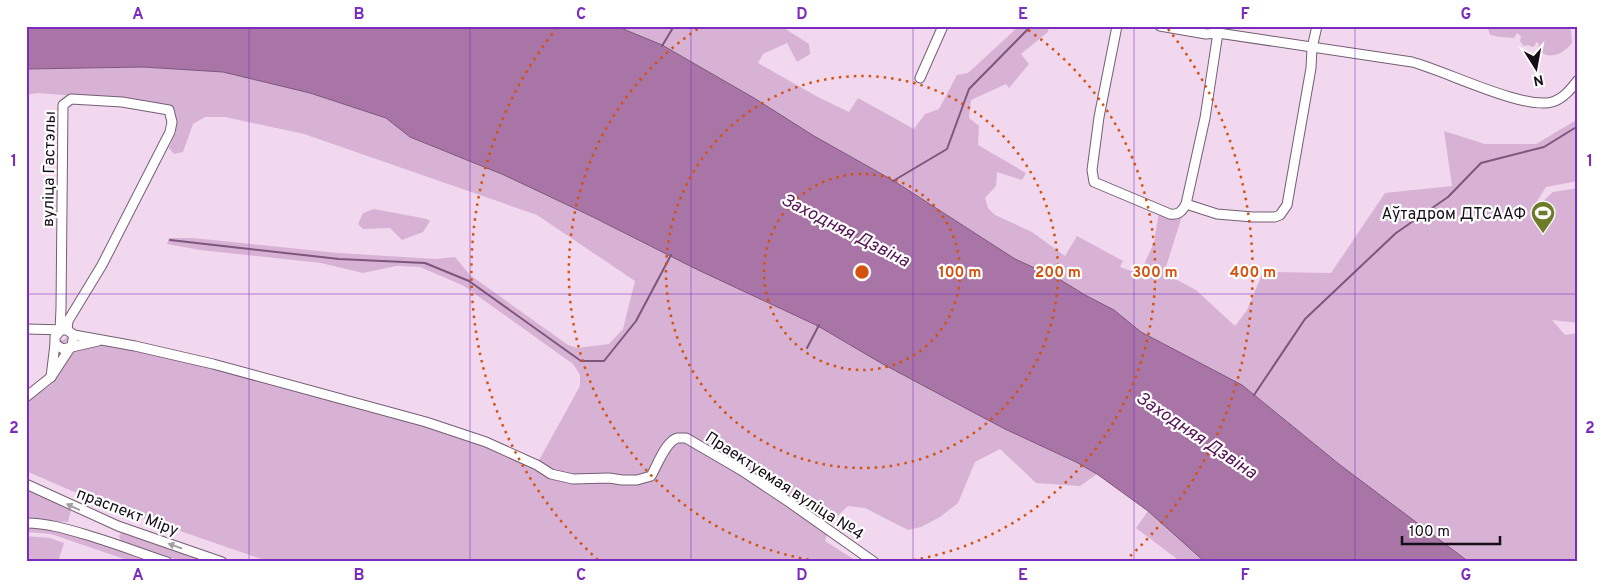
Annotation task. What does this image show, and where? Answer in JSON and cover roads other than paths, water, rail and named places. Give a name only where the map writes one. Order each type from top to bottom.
[{"type":"street","points":[[920,78],[943,26]]},
{"type":"street","points":[[1117,26],[1099,117],[1092,180],[1100,186],[1170,214],[1183,210],[1186,204],[1204,118],[1219,30]]},
{"type":"street","points":[[1160,26],[1206,34],[1219,30],[1312,48],[1412,62],[1534,104],[1556,101],[1572,88],[1578,80]]},
{"type":"street","points":[[1186,204],[1217,214],[1254,218],[1275,217],[1285,210],[1317,26]]},
{"type":"street","name":"вуліца Гастэлы","points":[[26,396],[51,377],[74,340],[67,332],[63,105],[71,99],[122,102],[169,110],[172,122],[170,132],[102,265],[68,321],[67,332]]},
{"type":"street","points":[[26,329],[67,332],[100,340]]},
{"type":"street","name":"вуліца Гастэлы","points":[[51,377],[56,344],[55,337],[67,332]]},
{"type":"street","points":[[56,344],[63,349],[100,340]]},
{"type":"street","name":"Праектуемая вуліца №4","points":[[100,340],[212,364],[426,422],[486,442],[537,465],[551,474],[573,479],[637,480],[651,476],[671,441],[678,438],[686,438],[741,470],[874,562]]},
{"type":"street","name":"праспект Міру","points":[[26,484],[95,517],[222,562]]},
{"type":"street","name":"праспект Міру","points":[[26,523],[52,525],[112,542],[167,562]]},
{"type":"street","points":[[112,542],[118,526]]},
{"type":"water","name":"Заходняя Дзвіна","points":[[26,26],[616,26],[662,45],[754,98],[814,136],[894,181],[1015,259],[1059,279],[1114,310],[1141,332],[1242,385],[1339,464],[1469,562],[1205,562],[1148,511],[1097,474],[1076,462],[1005,429],[881,363],[818,326],[696,269],[504,175],[410,137],[386,118],[310,93],[223,72],[143,67],[26,69]]},
{"type":"waterway","points":[[662,46],[674,26]]},
{"type":"waterway","points":[[893,181],[947,149],[969,89],[1031,26]]},
{"type":"waterway","points":[[1254,395],[1305,319],[1396,233],[1448,197],[1481,163],[1544,147],[1578,126]]},
{"type":"waterway","points":[[170,240],[339,259],[425,263],[469,281],[581,361],[604,361],[636,321],[671,255]]},
{"type":"waterway","points":[[807,348],[819,325]]},
{"type":"place","name":"Аўтадром ДТСААФ","points":[[1543,234]]}]
